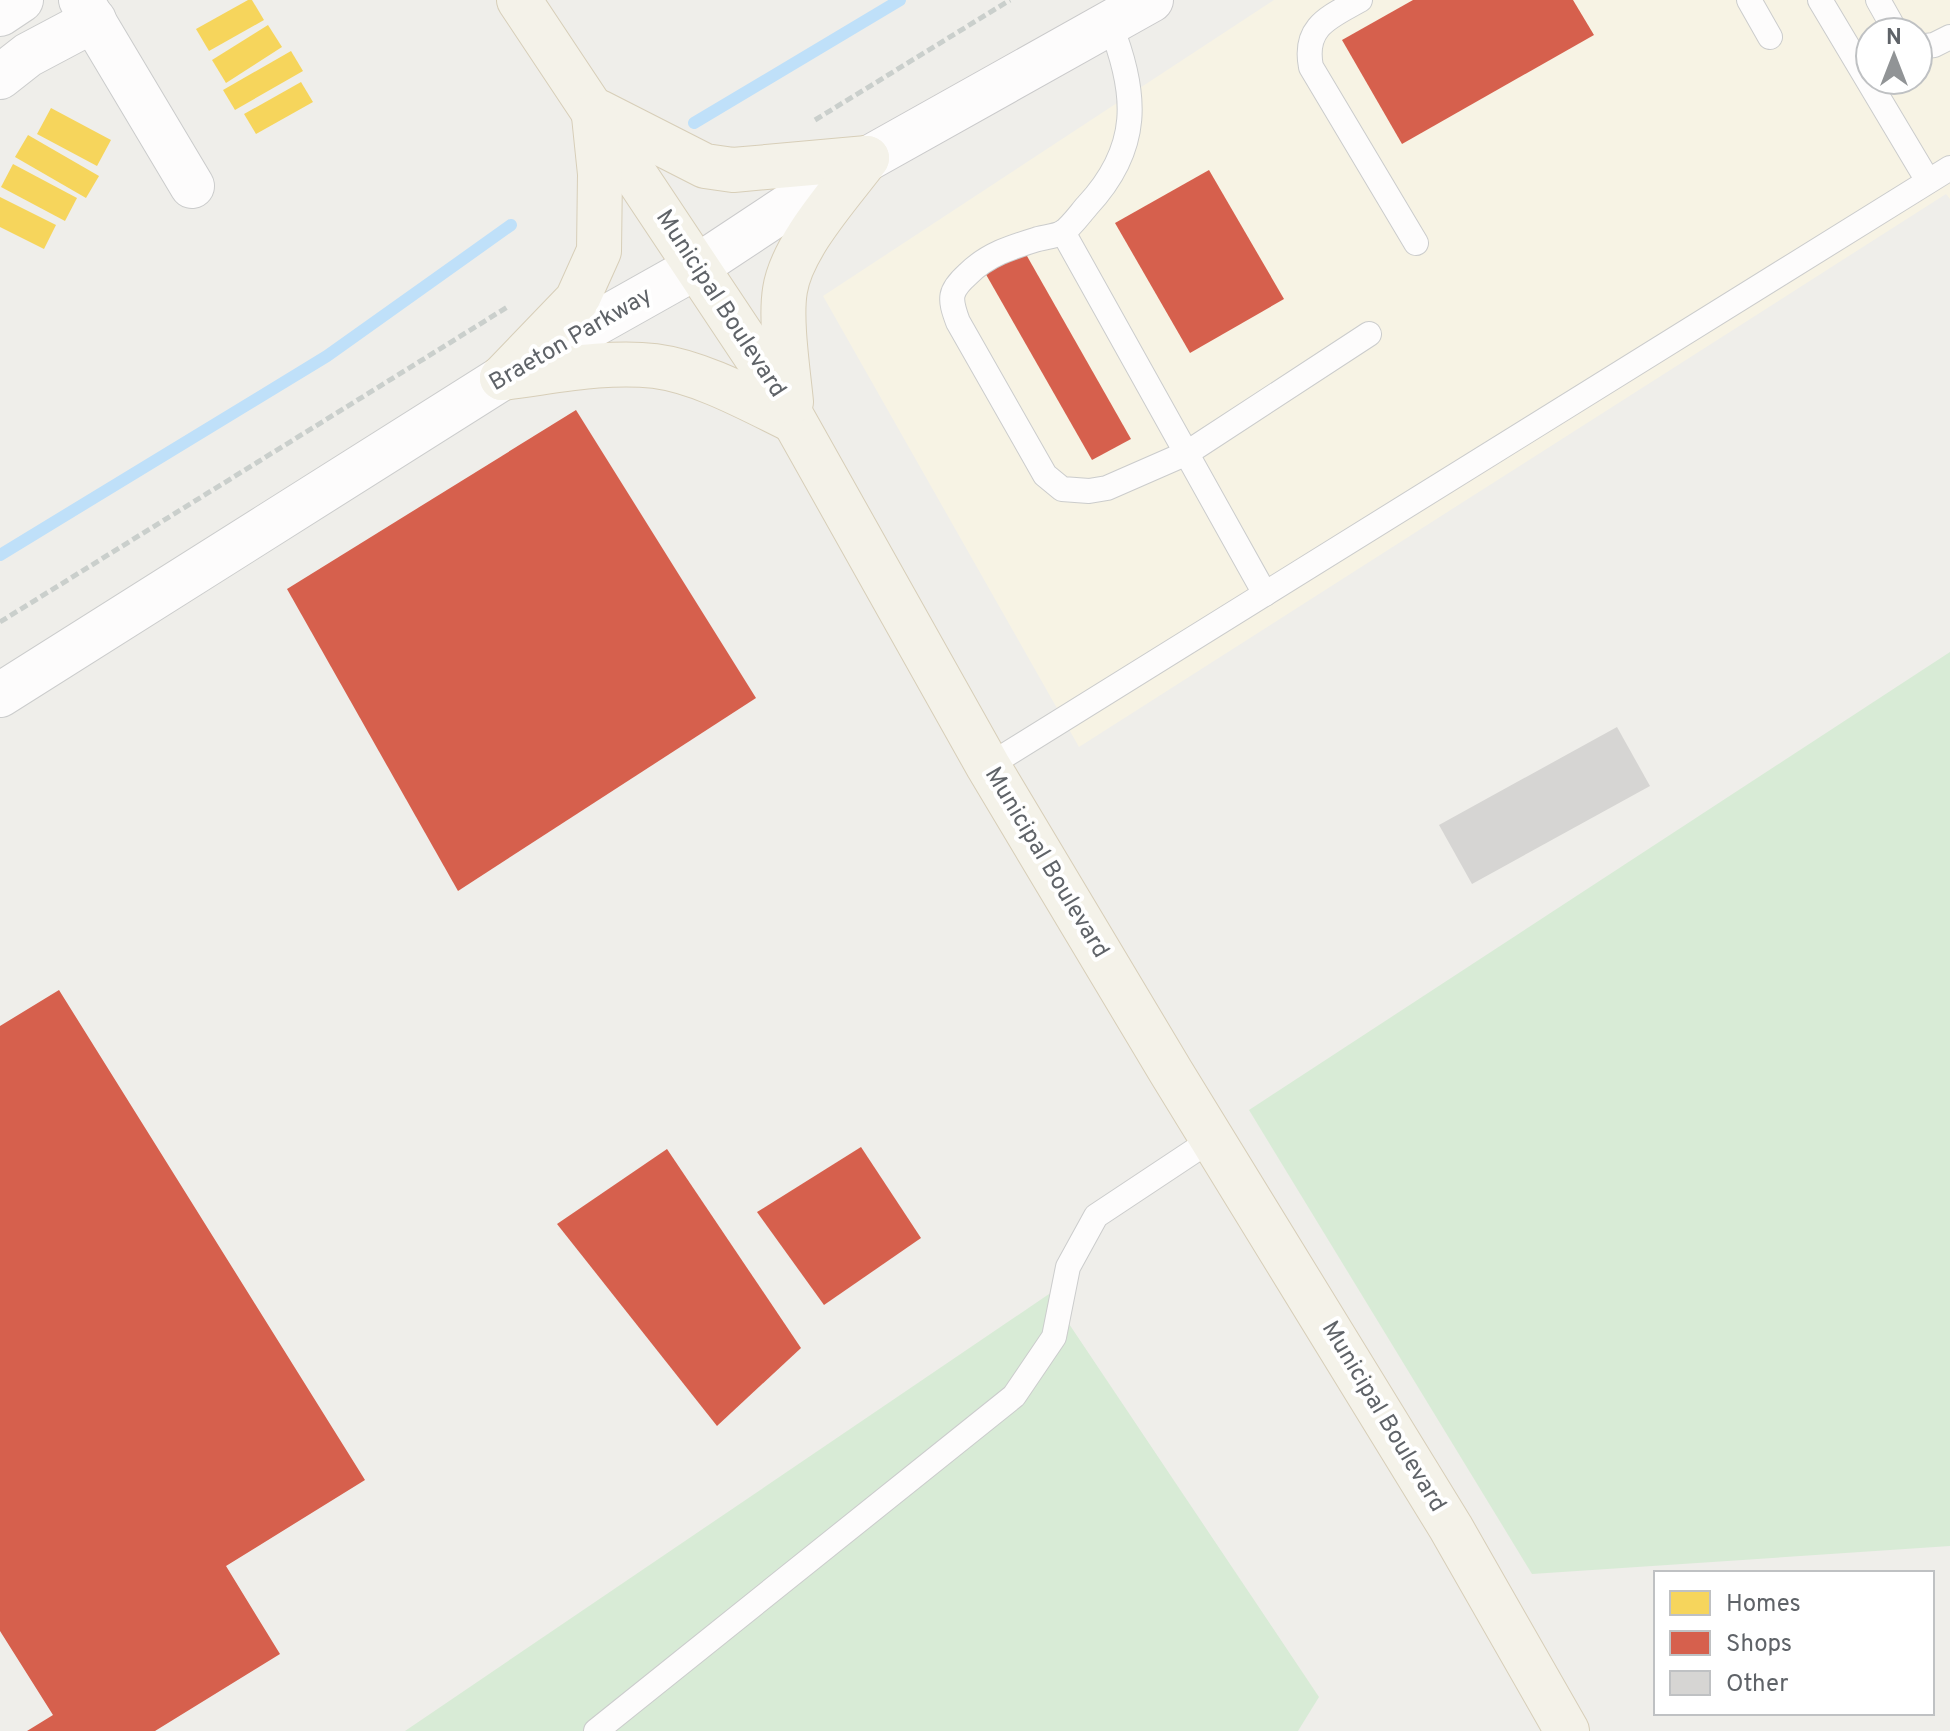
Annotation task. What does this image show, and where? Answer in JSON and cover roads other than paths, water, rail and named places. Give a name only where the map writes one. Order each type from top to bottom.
[{"type":"main road","name":"Municipal Boulevard","points":[[519,0],[769,376],[988,766],[1451,1528],[1567,1731]]},
{"type":"main road","points":[[593,109],[705,166],[733,170],[867,158]]},
{"type":"main road","points":[[502,378],[577,300],[599,251],[600,174],[593,109]]},
{"type":"main road","points":[[792,420],[785,348],[785,289],[804,240],[867,158]]},
{"type":"main road","points":[[502,378],[598,366],[656,366],[719,384],[792,420]]},
{"type":"street","points":[[0,14],[21,0]]},
{"type":"street","name":"Braeton Parkway","points":[[0,695],[502,378],[698,266],[819,186],[1151,0]]},
{"type":"street","points":[[0,77],[88,10],[192,186]]},
{"type":"lane","points":[[1360,0],[1316,28],[1309,47],[1311,67],[1416,243]]},
{"type":"lane","points":[[1749,0],[1770,37]]},
{"type":"lane","points":[[1820,0],[1928,181]]},
{"type":"lane","points":[[1110,24],[1124,60],[1130,99],[1127,137],[1108,184],[1063,232],[998,251],[974,267],[954,287],[951,305],[1045,475],[1062,489],[1089,491],[1107,488],[1187,453],[1369,334]]},
{"type":"lane","points":[[988,766],[1950,168]]},
{"type":"lane","points":[[1063,232],[1265,594]]},
{"type":"lane","points":[[596,1731],[1014,1396],[1054,1337],[1068,1267],[1096,1216],[1212,1139]]},
{"type":"waterway","points":[[694,123],[900,0]]},
{"type":"waterway","points":[[0,555],[327,356],[511,225]]}]
